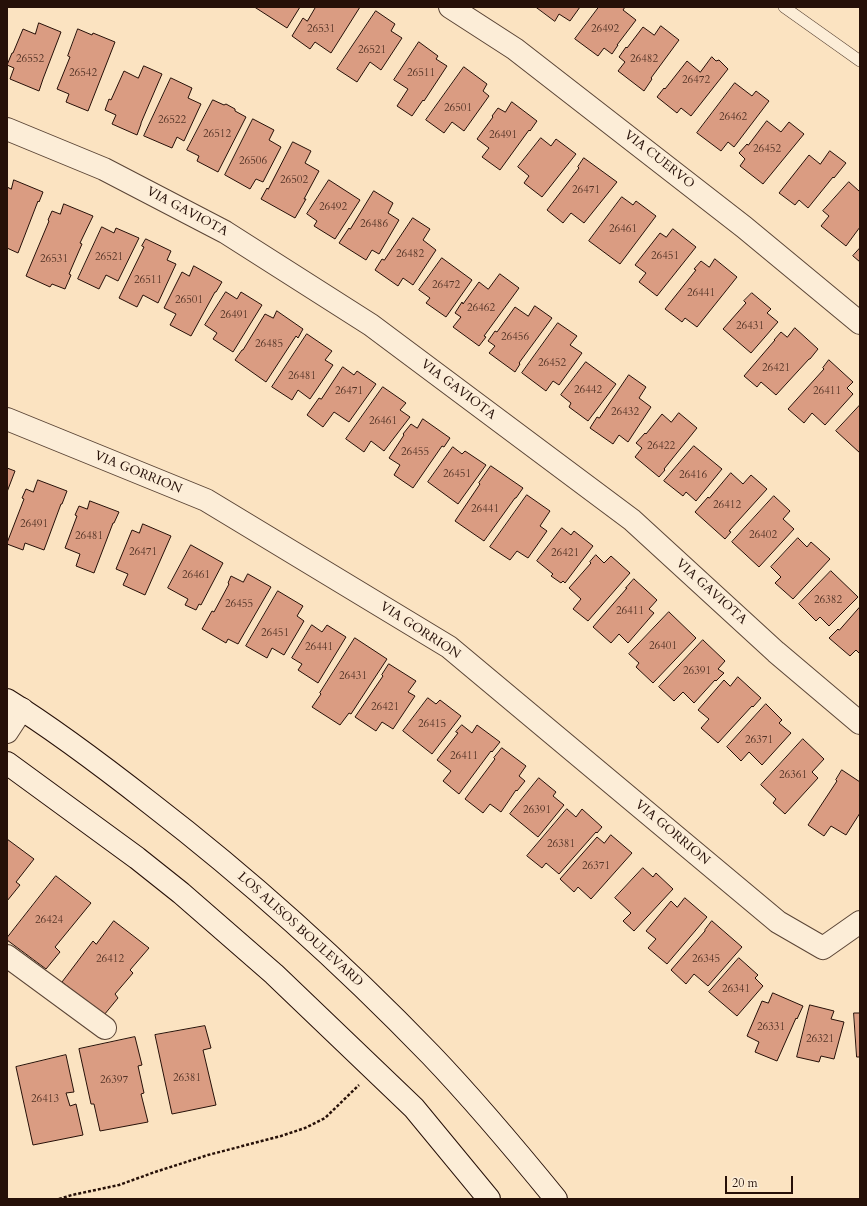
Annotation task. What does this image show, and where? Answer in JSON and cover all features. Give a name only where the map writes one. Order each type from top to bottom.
[{"type":"street","name":"VIA CUERVO","points":[[450,7],[515,49],[744,227],[860,323]]},
{"type":"street","name":"VIA GAVIOTA","points":[[7,129],[104,169],[225,232],[371,325],[632,520],[776,652],[860,723]]},
{"type":"street","name":"VIA GORRION","points":[[7,419],[206,500],[449,646],[778,922],[823,948],[860,922]]},
{"type":"street","points":[[7,732],[14,705]]},
{"type":"street","name":"LOS ALISOS BOULEVARD","points":[[14,705],[92,758],[183,829],[250,883],[324,950],[432,1056],[556,1199]]},
{"type":"street","points":[[7,763],[130,853],[181,893],[274,974],[414,1108],[489,1199]]},
{"type":"street","points":[[7,956],[105,1028]]},
{"type":"lane","points":[[784,7],[860,60]]},
{"type":"path","points":[[59,1199],[119,1185],[208,1155],[281,1136],[305,1128],[325,1118],[373,1070]]},
{"type":"building","points":[[300,7],[287,28],[256,8]]},
{"type":"building","points":[[316,7],[360,7],[331,53],[315,42],[310,49],[292,36],[303,18],[307,21]]},
{"type":"building","points":[[536,7],[580,7],[570,21],[559,14],[555,21]]},
{"type":"building","points":[[599,7],[625,7],[623,10],[636,20],[612,54],[604,48],[598,56],[575,39]]},
{"type":"building","points":[[376,11],[395,24],[391,31],[402,38],[381,70],[370,62],[357,82],[337,69]]},
{"type":"building","points":[[39,23],[61,32],[39,91],[10,79],[14,68],[7,65],[23,29],[35,34]]},
{"type":"building","points":[[661,26],[679,40],[651,78],[652,79],[644,91],[618,71],[625,62],[619,57],[643,27],[654,35]]},
{"type":"building","points":[[78,29],[115,42],[88,111],[66,102],[69,94],[57,89],[70,57],[68,56]]},
{"type":"building","points":[[419,42],[438,56],[436,59],[447,66],[424,101],[423,100],[412,116],[397,106],[408,89],[394,80]]},
{"type":"building","points":[[712,57],[716,61],[719,60],[728,69],[691,116],[681,108],[677,113],[657,97],[687,61],[700,72]]},
{"type":"building","points":[[144,66],[162,74],[137,135],[112,124],[116,115],[105,110],[109,99],[111,100],[124,71],[138,78]]},
{"type":"building","points":[[464,67],[487,84],[483,91],[489,96],[464,131],[452,122],[444,133],[426,120]]},
{"type":"building","points":[[171,78],[192,88],[188,98],[201,104],[184,141],[177,137],[172,148],[144,136]]},
{"type":"building","points":[[735,83],[752,96],[756,91],[769,101],[734,147],[728,142],[721,151],[697,133]]},
{"type":"building","points":[[213,100],[224,105],[226,104],[246,117],[218,172],[197,161],[199,156],[187,150]]},
{"type":"building","points":[[512,102],[537,121],[500,170],[482,157],[489,148],[477,139],[498,108],[505,112]]},
{"type":"building","points":[[253,119],[274,130],[269,140],[281,147],[263,182],[256,179],[250,189],[225,175]]},
{"type":"building","points":[[767,121],[781,132],[789,122],[804,134],[763,184],[740,166],[745,159],[739,153],[747,144],[748,145]]},
{"type":"building","points":[[541,138],[551,146],[556,139],[576,154],[542,197],[524,183],[529,176],[518,167]]},
{"type":"building","points":[[293,142],[311,151],[305,163],[319,171],[295,218],[261,199],[267,188],[268,189]]},
{"type":"building","points":[[830,151],[846,163],[808,208],[799,200],[795,205],[779,193],[809,155],[820,164]]},
{"type":"building","points":[[584,158],[617,182],[584,223],[571,213],[563,223],[547,210],[579,168],[578,167]]},
{"type":"building","points":[[14,180],[43,192],[39,202],[38,201],[18,253],[7,248],[7,187],[11,189]]},
{"type":"building","points":[[329,180],[360,200],[335,239],[314,226],[317,221],[307,214]]},
{"type":"building","points":[[849,182],[859,191],[860,190],[860,227],[846,246],[821,226],[829,216],[823,211]]},
{"type":"building","points":[[374,191],[393,203],[388,213],[399,220],[379,254],[372,250],[366,260],[339,243],[349,228],[350,229]]},
{"type":"building","points":[[622,197],[633,205],[636,201],[656,216],[620,264],[589,241]]},
{"type":"building","points":[[64,204],[93,216],[80,243],[82,244],[69,274],[71,275],[65,289],[52,284],[50,287],[26,276],[52,211],[60,214]]},
{"type":"building","points":[[413,218],[430,229],[423,240],[436,250],[413,285],[403,278],[398,286],[375,270],[382,259],[384,260]]},
{"type":"building","points":[[102,227],[114,233],[116,228],[139,238],[118,281],[106,275],[99,289],[78,279]]},
{"type":"building","points":[[673,229],[696,247],[657,296],[639,282],[646,273],[635,265],[660,233],[666,237]]},
{"type":"building","points":[[146,239],[171,251],[167,260],[176,264],[158,303],[143,295],[137,307],[119,298],[144,247],[142,246]]},
{"type":"building","points":[[860,248],[860,262],[853,256]]},
{"type":"building","points":[[442,258],[472,280],[446,317],[426,303],[430,298],[419,290]]},
{"type":"building","points":[[715,259],[737,277],[697,327],[685,318],[682,322],[665,309],[696,270],[694,269],[701,261],[709,267]]},
{"type":"building","points":[[194,266],[222,282],[191,336],[170,325],[176,314],[164,308],[182,272],[189,276]]},
{"type":"building","points":[[500,274],[519,288],[484,336],[486,337],[479,346],[453,327],[461,317],[455,313],[479,282],[488,289]]},
{"type":"building","points":[[226,292],[237,299],[241,292],[262,305],[233,352],[213,339],[217,333],[205,325]]},
{"type":"building","points":[[752,293],[771,309],[767,313],[778,322],[751,353],[723,329],[746,303],[744,301]]},
{"type":"building","points":[[535,306],[552,318],[519,363],[520,364],[515,372],[489,353],[495,346],[488,341],[495,331],[497,332],[515,307],[528,316]]},
{"type":"building","points":[[277,311],[303,329],[298,338],[296,336],[266,382],[235,360],[243,350],[265,314],[273,318]]},
{"type":"building","points":[[558,323],[577,336],[570,345],[582,353],[559,385],[553,381],[546,391],[522,373]]},
{"type":"building","points":[[795,328],[818,349],[776,395],[761,382],[757,387],[744,376],[781,332],[787,337]]},
{"type":"building","points":[[307,334],[332,351],[325,360],[333,365],[310,399],[298,390],[292,400],[272,387]]},
{"type":"building","points":[[829,360],[853,382],[847,388],[853,394],[825,425],[812,413],[804,423],[788,409],[824,369],[823,368]]},
{"type":"building","points":[[586,362],[616,384],[588,421],[569,407],[571,403],[561,395]]},
{"type":"building","points":[[343,367],[354,375],[357,371],[376,384],[349,422],[334,412],[323,427],[307,415],[319,398],[321,399]]},
{"type":"building","points":[[629,375],[646,387],[639,398],[651,407],[628,442],[619,435],[613,444],[590,428],[597,417],[599,418]]},
{"type":"building","points":[[383,387],[406,403],[400,410],[410,417],[384,451],[371,441],[364,452],[346,439]]},
{"type":"building","points":[[860,405],[860,453],[836,431]]},
{"type":"building","points":[[679,413],[697,428],[659,477],[635,457],[642,448],[636,443],[645,433],[646,434],[662,414],[671,422]]},
{"type":"building","points":[[423,419],[450,438],[444,447],[442,446],[413,488],[394,475],[400,465],[389,458],[404,435],[403,434],[411,424],[417,428]]},
{"type":"building","points":[[694,446],[722,469],[696,501],[686,492],[683,496],[664,481]]},
{"type":"building","points":[[453,447],[462,454],[465,451],[486,465],[458,504],[428,482]]},
{"type":"building","points":[[491,466],[523,488],[484,541],[455,521]]},
{"type":"building","points":[[7,468],[15,471],[7,492]]},
{"type":"building","points":[[731,473],[743,484],[751,475],[767,489],[729,531],[731,532],[725,539],[695,512]]},
{"type":"building","points":[[38,480],[67,491],[44,550],[25,543],[23,550],[7,543],[24,499],[22,498],[26,489],[33,492]]},
{"type":"building","points":[[527,495],[550,511],[540,526],[547,531],[528,558],[517,551],[510,560],[490,547]]},
{"type":"building","points":[[774,496],[790,511],[783,519],[794,529],[759,567],[732,542]]},
{"type":"building","points":[[90,501],[119,512],[113,523],[94,573],[76,566],[80,554],[65,548],[77,516],[75,515],[79,506],[87,509]]},
{"type":"building","points":[[143,524],[171,536],[145,595],[123,585],[128,574],[116,569],[132,530],[139,533]]},
{"type":"building","points":[[562,528],[571,535],[574,531],[593,546],[565,583],[563,581],[561,583],[551,576],[553,574],[537,561]]},
{"type":"building","points":[[798,538],[807,547],[811,542],[830,559],[793,599],[775,583],[781,577],[771,567]]},
{"type":"building","points":[[191,545],[223,563],[201,605],[199,604],[196,610],[185,605],[188,599],[168,588]]},
{"type":"building","points":[[596,555],[604,563],[611,556],[630,573],[588,621],[573,609],[581,599],[569,588]]},
{"type":"building","points":[[831,571],[858,597],[829,626],[820,617],[816,621],[799,604]]},
{"type":"building","points":[[248,574],[271,587],[238,644],[228,639],[226,643],[202,629],[212,611],[214,612],[229,584],[228,583],[231,576],[243,582]]},
{"type":"building","points":[[634,579],[657,600],[649,609],[654,613],[628,643],[619,634],[611,643],[593,627]]},
{"type":"building","points":[[278,591],[303,606],[297,616],[304,621],[284,655],[272,648],[267,658],[246,646]]},
{"type":"building","points":[[860,607],[860,654],[856,650],[850,656],[829,638],[838,629],[839,630]]},
{"type":"building","points":[[669,612],[696,638],[653,683],[636,667],[639,663],[629,654]]},
{"type":"building","points":[[312,625],[322,632],[327,625],[346,637],[318,683],[298,670],[302,664],[292,658]]},
{"type":"building","points":[[355,638],[387,659],[351,714],[349,713],[340,725],[312,707]]},
{"type":"building","points":[[703,640],[725,661],[718,669],[724,673],[716,681],[715,680],[694,703],[683,692],[674,701],[659,687]]},
{"type":"building","points":[[389,664],[416,681],[408,692],[415,696],[393,729],[382,722],[376,731],[355,717],[383,676],[382,675]]},
{"type":"building","points":[[738,677],[761,698],[718,743],[701,728],[709,719],[698,710],[724,680],[730,686]]},
{"type":"building","points":[[428,698],[436,704],[440,700],[461,716],[432,754],[403,731]]},
{"type":"building","points":[[766,704],[782,720],[779,723],[791,733],[762,765],[749,752],[741,761],[727,747]]},
{"type":"building","points":[[462,725],[472,733],[477,725],[500,742],[492,752],[491,751],[459,794],[443,781],[451,771],[437,760],[458,733],[456,732]]},
{"type":"building","points":[[803,739],[824,759],[812,772],[818,778],[785,814],[773,803],[776,799],[761,785]]},
{"type":"building","points":[[502,748],[526,766],[519,776],[525,781],[517,791],[516,790],[501,812],[490,804],[483,813],[465,799]]},
{"type":"building","points":[[842,770],[860,782],[860,813],[846,835],[831,826],[824,836],[808,825],[837,781],[836,780]]},
{"type":"building","points":[[539,778],[556,792],[553,796],[564,805],[538,837],[510,814]]},
{"type":"building","points":[[567,809],[576,817],[582,809],[602,827],[559,874],[546,863],[542,868],[527,856]]},
{"type":"building","points":[[611,835],[632,853],[591,899],[578,887],[574,892],[560,879],[597,837],[604,843]]},
{"type":"building","points":[[7,839],[34,859],[16,882],[20,885],[7,901]]},
{"type":"building","points":[[643,868],[653,877],[656,873],[673,889],[634,931],[623,921],[631,913],[615,898]]},
{"type":"building","points":[[56,876],[91,903],[55,947],[60,952],[46,969],[7,940],[7,938]]},
{"type":"building","points":[[685,898],[707,917],[667,964],[648,948],[656,939],[646,931],[671,901],[677,907]]},
{"type":"building","points":[[114,921],[149,948],[130,970],[133,973],[115,994],[118,998],[104,1015],[62,982],[93,941],[96,944]]},
{"type":"building","points":[[712,921],[742,947],[708,986],[694,974],[686,984],[671,970]]},
{"type":"building","points":[[739,958],[758,975],[755,978],[763,986],[737,1016],[709,992]]},
{"type":"building","points":[[773,993],[803,1006],[777,1061],[755,1052],[759,1042],[747,1036],[762,1001],[768,1003]]},
{"type":"building","points":[[810,1005],[834,1011],[831,1019],[844,1022],[834,1059],[821,1056],[819,1062],[797,1057]]},
{"type":"building","points":[[854,1013],[860,1013],[860,1057],[857,1057]]},
{"type":"building","points":[[205,1026],[211,1048],[203,1050],[216,1105],[172,1114],[155,1035]]},
{"type":"building","points":[[135,1037],[142,1065],[138,1066],[144,1093],[141,1094],[148,1122],[100,1131],[94,1104],[91,1104],[79,1049]]},
{"type":"building","points":[[66,1055],[74,1092],[66,1093],[70,1106],[76,1104],[83,1135],[33,1145],[16,1067]]}]
